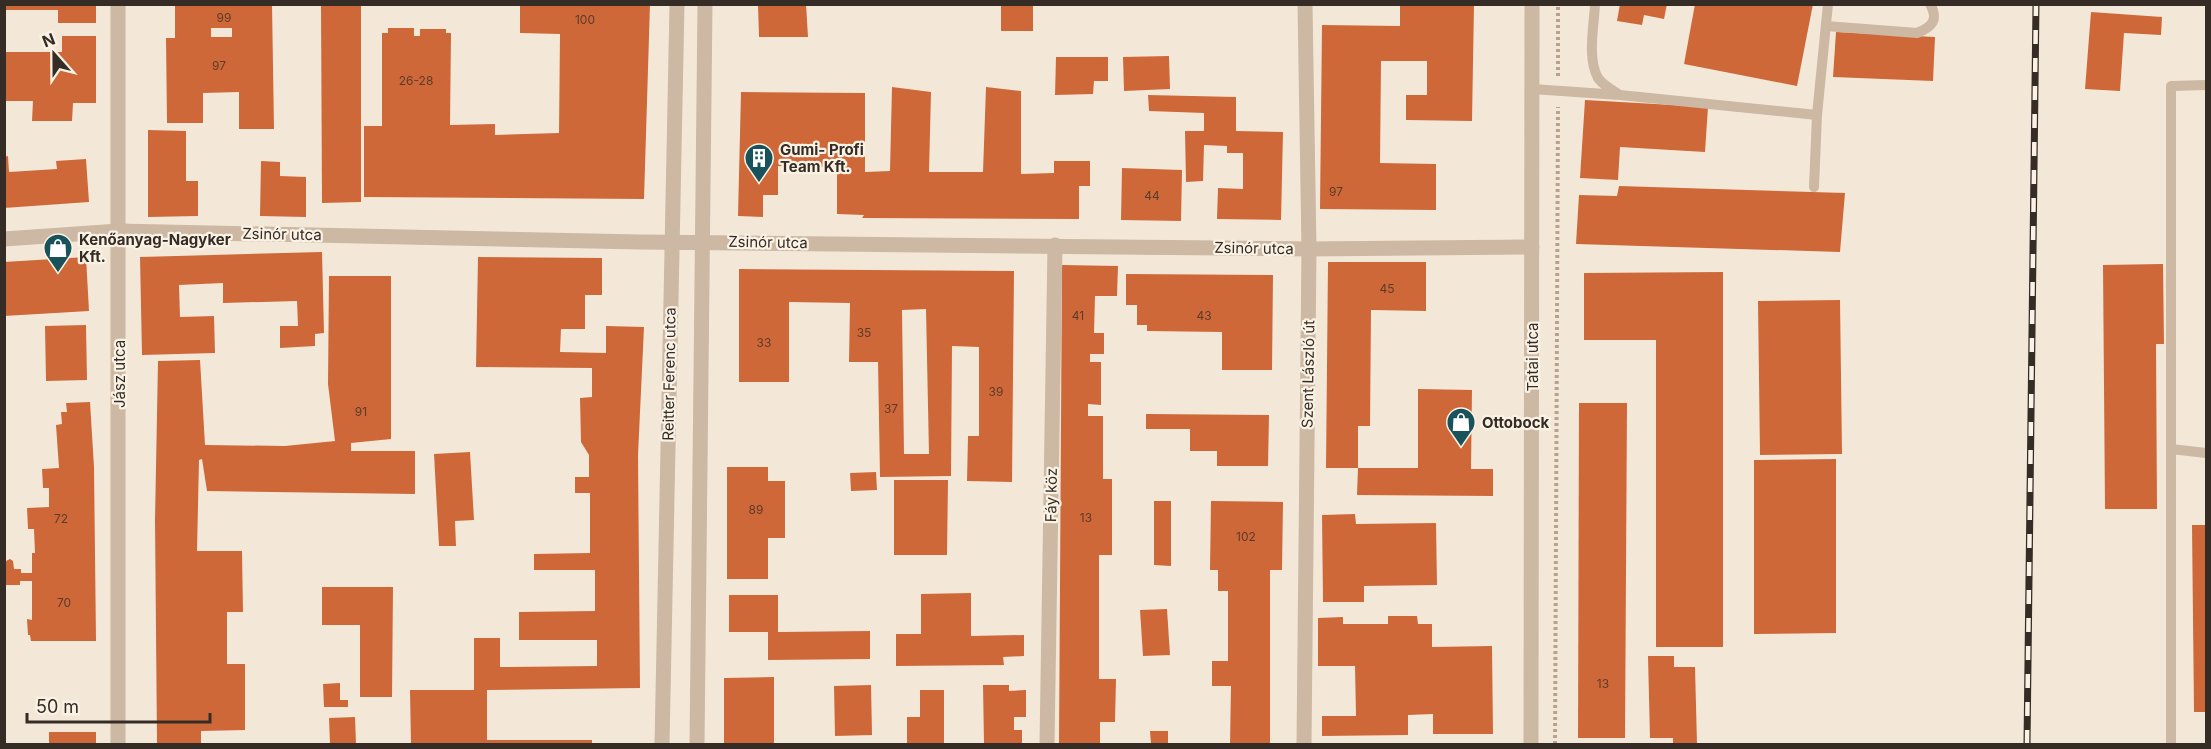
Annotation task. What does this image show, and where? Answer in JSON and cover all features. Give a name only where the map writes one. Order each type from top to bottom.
[{"type":"street","name":"Jász utca","points":[[118,4],[118,744]]},
{"type":"street","name":"Reitter Ferenc utca","points":[[662,744],[677,4]]},
{"type":"street","points":[[697,744],[705,4]]},
{"type":"street","name":"Szent László út","points":[[1304,744],[1310,249],[1305,4]]},
{"type":"street","name":"Tatai utca","points":[[1531,744],[1533,4]]},
{"type":"street","name":"Zsinór utca","points":[[4,239],[119,231],[671,242],[1310,249],[1532,247]]},
{"type":"street","name":"Fáy köz","points":[[1047,744],[1055,245]]},
{"type":"lane","points":[[1595,4],[1593,56],[1595,71],[1599,80],[1620,95]]},
{"type":"lane","points":[[1814,187],[1817,115],[1828,4]]},
{"type":"lane","points":[[1826,26],[1917,33],[1933,24],[1935,18],[1930,4]]},
{"type":"lane","points":[[2171,744],[2171,86],[2206,86]]},
{"type":"lane","points":[[1532,89],[1620,95],[1817,115]]},
{"type":"lane","points":[[2171,449],[2206,453]]},
{"type":"path","points":[[1555,744],[1558,4]]},
{"type":"building","points":[[4,4],[96,4],[96,23],[58,23],[58,10],[4,10]]},
{"type":"building","points":[[175,4],[272,4],[274,129],[239,129],[239,92],[203,93],[203,123],[167,123],[166,38],[175,38]],"holes":[[[211,28],[232,28],[232,37],[211,37]]]},
{"type":"building","points":[[321,4],[361,4],[361,202],[322,203]]},
{"type":"building","points":[[520,4],[650,4],[644,199],[364,197],[364,126],[382,126],[382,33],[388,33],[388,28],[414,28],[414,36],[420,36],[420,29],[446,29],[446,33],[451,33],[450,125],[495,124],[495,135],[559,133],[560,34],[520,33]]},
{"type":"building","points":[[758,4],[806,4],[808,37],[759,37]]},
{"type":"building","points":[[1001,4],[1033,4],[1033,31],[1001,31]]},
{"type":"building","points":[[1400,4],[1474,4],[1472,121],[1406,120],[1406,95],[1427,95],[1427,61],[1381,61],[1380,163],[1436,164],[1436,210],[1320,209],[1322,25],[1400,26]]},
{"type":"building","points":[[1620,4],[1667,4],[1664,19],[1644,15],[1642,25],[1617,21]]},
{"type":"building","points":[[1695,4],[1813,4],[1797,86],[1684,64]]},
{"type":"building","points":[[2091,12],[2162,17],[2161,35],[2124,33],[2120,91],[2085,89]]},
{"type":"building","points":[[1836,32],[1935,37],[1933,81],[1833,77]]},
{"type":"building","points":[[62,36],[96,36],[96,103],[73,103],[72,121],[32,121],[33,101],[4,101],[4,52],[62,52]]},
{"type":"building","points":[[1169,56],[1170,89],[1124,91],[1123,57]]},
{"type":"building","points":[[1056,57],[1108,57],[1108,81],[1094,81],[1093,94],[1055,95]]},
{"type":"building","points":[[892,87],[931,92],[929,172],[983,172],[986,87],[1021,91],[1021,174],[1054,173],[1054,161],[1090,161],[1090,186],[1079,186],[1079,219],[862,218],[864,215],[837,214],[837,167],[778,166],[778,195],[763,195],[763,217],[738,216],[741,92],[865,93],[865,172],[890,171]]},
{"type":"building","points":[[1148,95],[1236,97],[1236,131],[1283,132],[1281,220],[1217,219],[1218,188],[1243,189],[1243,153],[1227,153],[1227,146],[1204,145],[1203,181],[1186,182],[1185,131],[1204,131],[1204,113],[1149,111]]},
{"type":"building","points":[[1585,100],[1708,107],[1705,152],[1620,147],[1618,180],[1580,178]]},
{"type":"building","points":[[148,130],[186,131],[186,181],[198,181],[198,216],[148,217]]},
{"type":"building","points":[[8,156],[9,172],[57,169],[56,161],[86,159],[89,202],[4,208],[4,157]]},
{"type":"building","points":[[261,161],[280,162],[280,176],[306,177],[306,217],[260,216]]},
{"type":"building","points":[[1122,168],[1182,170],[1181,221],[1121,220]]},
{"type":"building","points":[[1619,186],[1845,193],[1840,252],[1576,244],[1579,195],[1617,196]]},
{"type":"building","points":[[322,252],[324,333],[315,334],[315,346],[280,348],[280,326],[298,326],[297,301],[223,303],[223,283],[179,285],[180,317],[214,316],[215,353],[142,355],[140,257]]},
{"type":"building","points":[[86,257],[89,311],[4,316],[4,262]]},
{"type":"building","points":[[478,257],[602,258],[602,295],[585,295],[585,329],[561,329],[560,352],[606,353],[606,326],[644,327],[638,455],[640,688],[487,690],[487,740],[592,740],[592,744],[411,744],[410,690],[474,690],[474,638],[500,638],[500,667],[597,666],[597,640],[519,640],[519,612],[595,611],[595,570],[534,570],[534,554],[590,553],[590,493],[575,493],[575,477],[589,477],[589,455],[581,442],[580,398],[592,397],[592,368],[476,367]]},
{"type":"building","points":[[1328,262],[1426,262],[1426,311],[1371,310],[1370,426],[1358,426],[1358,468],[1326,468]]},
{"type":"building","points":[[2163,264],[2164,344],[2156,344],[2157,509],[2105,509],[2103,265]]},
{"type":"building","points":[[1062,265],[1118,266],[1117,296],[1095,296],[1094,333],[1104,333],[1104,354],[1090,354],[1090,362],[1101,362],[1101,405],[1088,404],[1088,416],[1103,416],[1103,479],[1112,479],[1112,555],[1099,555],[1099,679],[1116,679],[1115,722],[1100,722],[1100,744],[1059,744]]},
{"type":"building","points":[[739,269],[1014,271],[1012,482],[967,481],[968,436],[979,436],[979,347],[952,346],[951,476],[880,477],[878,362],[849,362],[850,303],[789,302],[789,382],[739,382]],"holes":[[[926,309],[929,454],[904,454],[902,310]]]},
{"type":"building","points":[[1723,272],[1723,647],[1656,647],[1656,340],[1584,340],[1584,273]]},
{"type":"building","points":[[1126,274],[1273,275],[1272,370],[1222,370],[1222,332],[1147,331],[1147,325],[1137,325],[1137,305],[1126,305]]},
{"type":"building","points":[[329,276],[391,276],[391,439],[351,443],[351,451],[415,451],[415,494],[207,491],[202,459],[199,460],[197,551],[242,551],[243,612],[227,612],[227,664],[245,664],[245,730],[201,731],[201,744],[157,744],[155,520],[158,361],[200,360],[205,445],[285,446],[335,441],[328,384]]},
{"type":"building","points":[[1840,300],[1842,454],[1760,455],[1758,301]]},
{"type":"building","points":[[86,325],[87,380],[46,381],[45,326]]},
{"type":"building","points":[[1418,389],[1472,390],[1471,469],[1493,469],[1493,496],[1357,495],[1358,468],[1418,468]]},
{"type":"building","points":[[90,402],[94,467],[96,641],[31,641],[28,635],[27,619],[32,620],[32,581],[20,581],[20,585],[4,585],[6,561],[10,559],[13,561],[14,569],[21,569],[21,573],[32,573],[32,553],[35,553],[34,529],[28,529],[27,508],[49,507],[49,488],[43,488],[42,469],[59,468],[56,425],[62,424],[61,412],[67,412],[66,403]]},
{"type":"building","points":[[1579,403],[1627,403],[1625,738],[1578,738]]},
{"type":"building","points":[[1146,414],[1269,415],[1268,466],[1217,466],[1217,451],[1190,451],[1190,429],[1146,429]]},
{"type":"building","points":[[470,452],[474,520],[455,521],[456,546],[439,546],[434,454]]},
{"type":"building","points":[[1836,459],[1836,633],[1754,634],[1754,460]]},
{"type":"building","points":[[727,467],[768,467],[768,481],[785,481],[785,538],[768,538],[768,579],[727,579]]},
{"type":"building","points":[[876,472],[877,490],[851,491],[850,473]]},
{"type":"building","points":[[894,480],[948,480],[947,555],[894,555]]},
{"type":"building","points":[[1154,501],[1171,501],[1171,566],[1154,565]]},
{"type":"building","points":[[1211,501],[1283,502],[1282,570],[1270,570],[1270,744],[1230,744],[1231,686],[1212,686],[1212,661],[1228,661],[1228,591],[1218,591],[1218,570],[1210,570]]},
{"type":"building","points":[[1355,514],[1356,524],[1436,523],[1437,585],[1364,586],[1364,602],[1323,602],[1322,515]]},
{"type":"building","points":[[2192,525],[2206,525],[2206,712],[2194,712]]},
{"type":"building","points":[[322,587],[393,587],[392,697],[360,697],[360,625],[322,625]]},
{"type":"building","points":[[971,593],[971,636],[1024,635],[1024,656],[1003,657],[1004,665],[896,666],[896,634],[921,634],[921,594]]},
{"type":"building","points":[[729,595],[778,595],[778,632],[870,631],[870,659],[768,660],[768,632],[729,632]]},
{"type":"building","points":[[1167,609],[1170,655],[1143,656],[1140,610]]},
{"type":"building","points":[[1388,616],[1417,616],[1418,624],[1432,624],[1432,647],[1492,646],[1493,734],[1433,734],[1433,714],[1408,715],[1408,735],[1322,736],[1322,716],[1356,716],[1355,666],[1318,666],[1318,618],[1343,617],[1343,624],[1388,624]]},
{"type":"building","points":[[1648,656],[1674,656],[1674,667],[1695,667],[1697,744],[1673,744],[1673,738],[1650,738]]},
{"type":"building","points":[[774,677],[774,744],[724,744],[724,678]]},
{"type":"building","points":[[340,683],[340,700],[348,700],[348,707],[324,707],[323,684]]},
{"type":"building","points":[[871,685],[872,735],[835,736],[834,686]]},
{"type":"building","points":[[983,685],[1009,685],[1009,691],[1026,690],[1026,717],[1014,717],[1014,730],[1022,730],[1022,744],[984,744]]},
{"type":"building","points":[[920,690],[944,690],[944,744],[907,744],[907,717],[920,717]]},
{"type":"building","points":[[355,717],[356,744],[330,744],[329,718]]},
{"type":"building","points":[[1150,731],[1168,731],[1168,744],[1151,744]]},
{"type":"building","points":[[49,732],[96,732],[96,744],[49,744]]},
{"type":"railway","points":[[2027,744],[2036,4]]},
{"type":"place","name":"Gumi- Profi Team Kft.","points":[[759,184]]},
{"type":"place","name":"Kenőanyag-Nagyker Kft.","points":[[58,274]]},
{"type":"place","name":"Ottobock","points":[[1461,448]]}]
